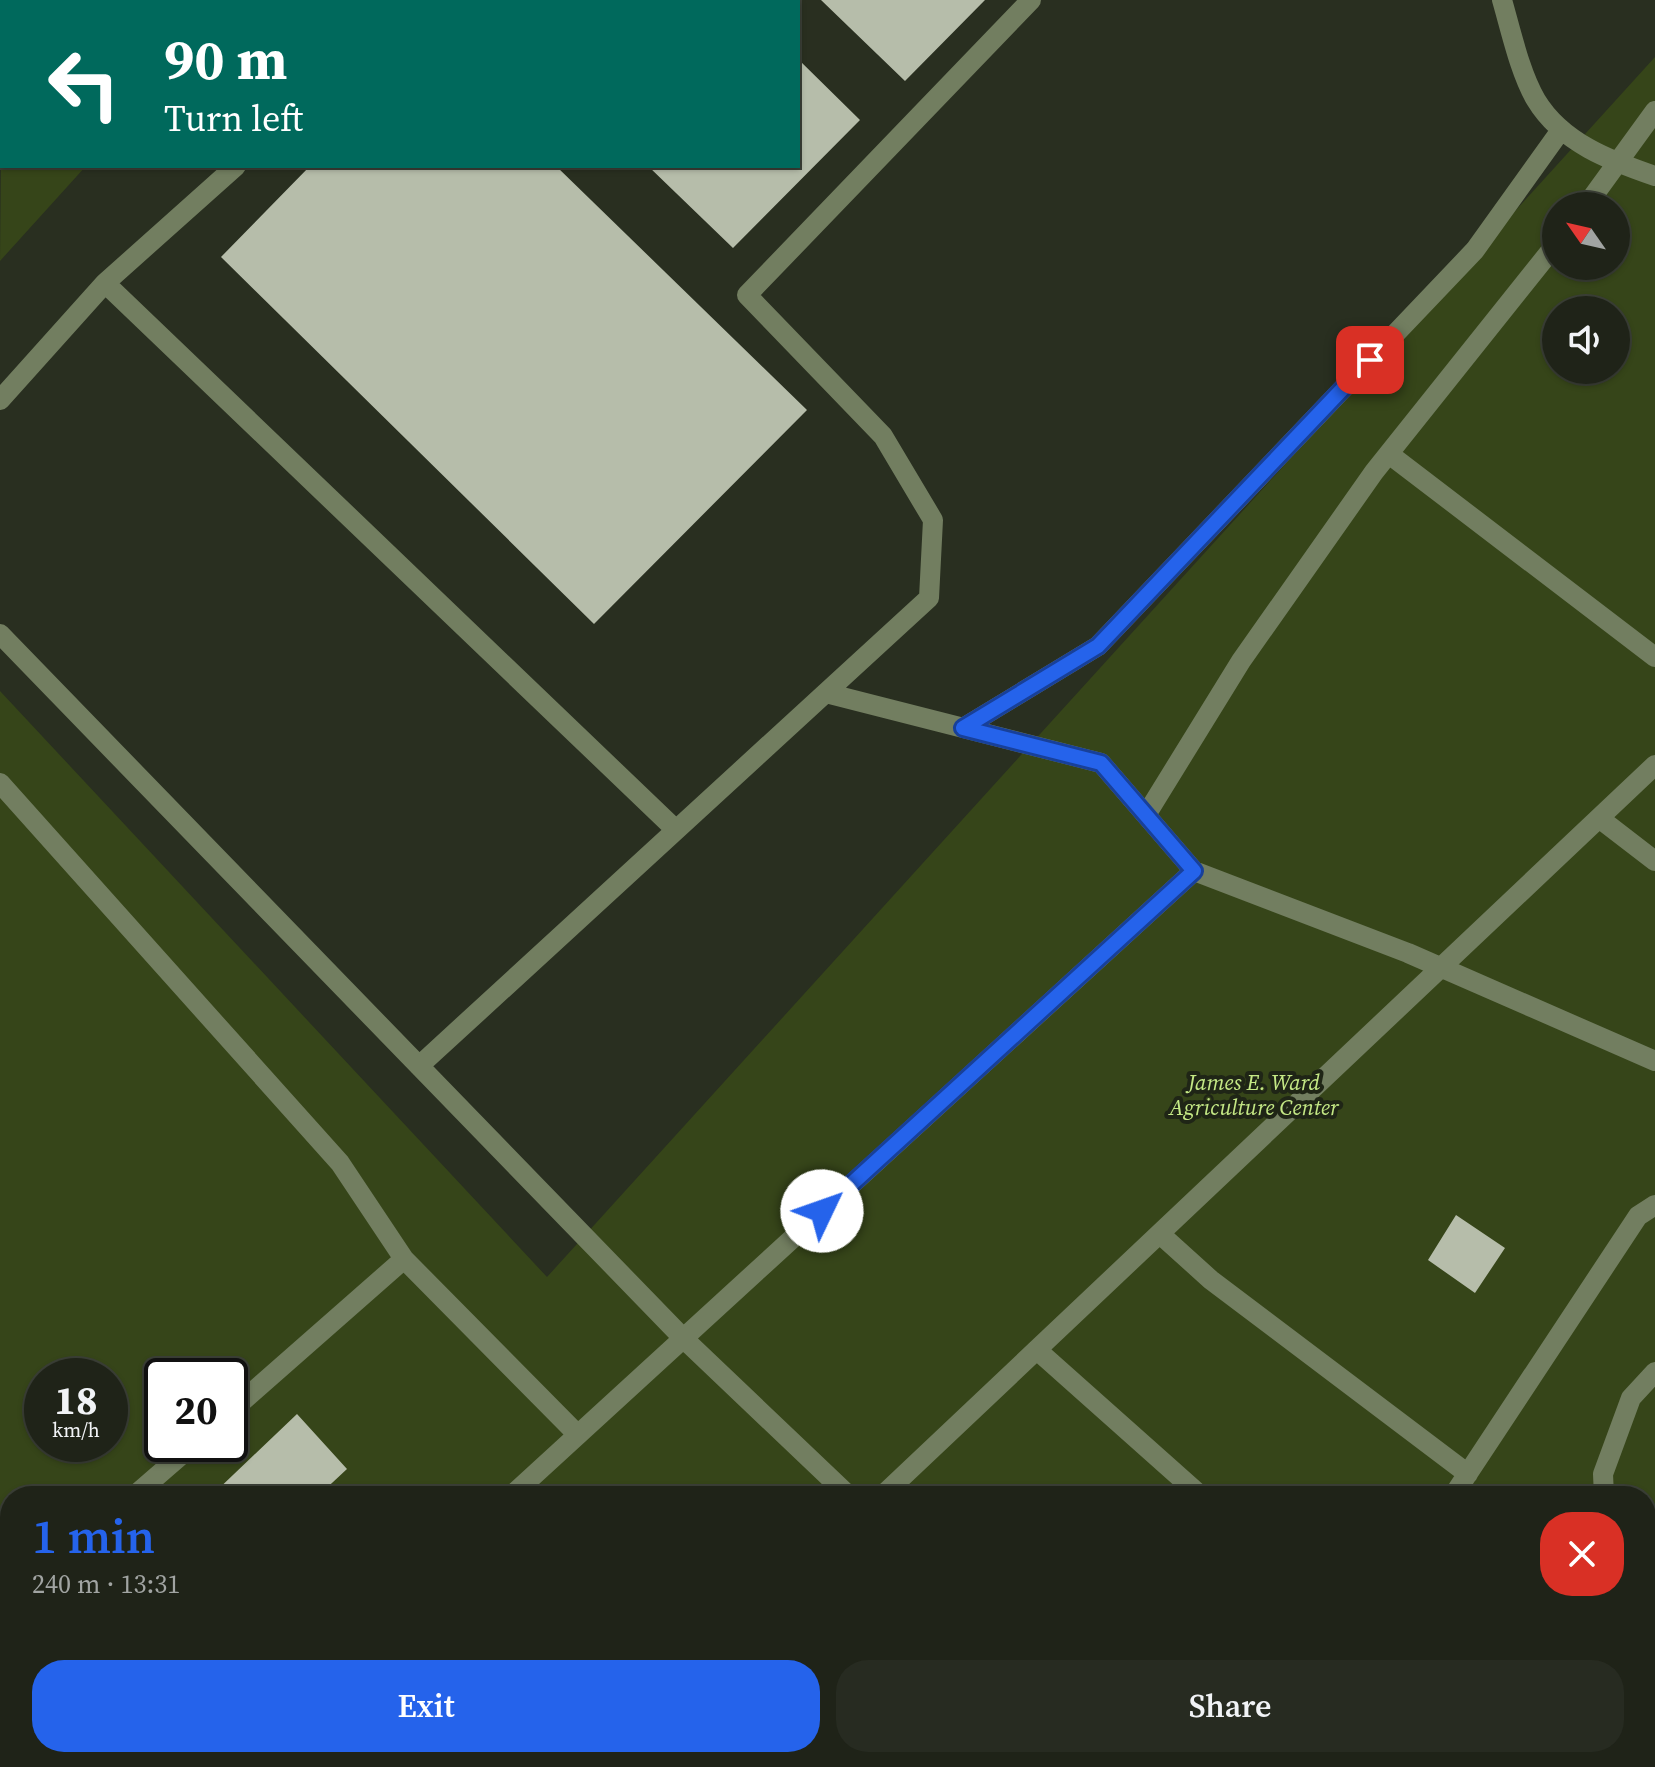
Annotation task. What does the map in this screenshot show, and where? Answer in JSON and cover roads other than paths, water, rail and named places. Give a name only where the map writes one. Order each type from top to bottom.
[{"type":"lane","points":[[419,1066],[929,598],[933,520],[883,436],[747,295],[1031,0]]},
{"type":"lane","points":[[1502,0],[1536,100],[1561,130],[1587,148],[1655,176]]},
{"type":"lane","points":[[1596,192],[1655,111]]},
{"type":"lane","points":[[963,728],[1098,646],[1475,250],[1561,130]]},
{"type":"lane","points":[[0,400],[105,283],[234,168]]},
{"type":"lane","points":[[1146,815],[1241,661],[1389,454],[1542,262]]},
{"type":"lane","points":[[105,283],[676,830]]},
{"type":"lane","points":[[1389,454],[1655,657]]},
{"type":"lane","points":[[0,634],[683,1338],[838,1486]]},
{"type":"lane","points":[[826,693],[1101,763],[1194,871],[1442,968],[1655,1061]]},
{"type":"lane","points":[[893,1486],[1655,765]]},
{"type":"lane","points":[[0,783],[340,1163],[404,1259],[578,1435]]},
{"type":"lane","points":[[1599,818],[1655,861]]},
{"type":"lane","points":[[522,1486],[1194,871]]},
{"type":"lane","points":[[1460,1486],[1638,1216],[1655,1205]]},
{"type":"lane","points":[[1160,1234],[1211,1280],[1468,1474]]},
{"type":"lane","points":[[248,1396],[404,1259]]},
{"type":"lane","points":[[1037,1350],[1190,1486]]},
{"type":"lane","points":[[1604,1486],[1603,1474],[1631,1398],[1655,1372]]},
{"type":"lane","points":[[146,1486],[173,1462]]},
{"type":"park label","name":"James E. Ward Agriculture Center","points":[[1254,1094]]}]
